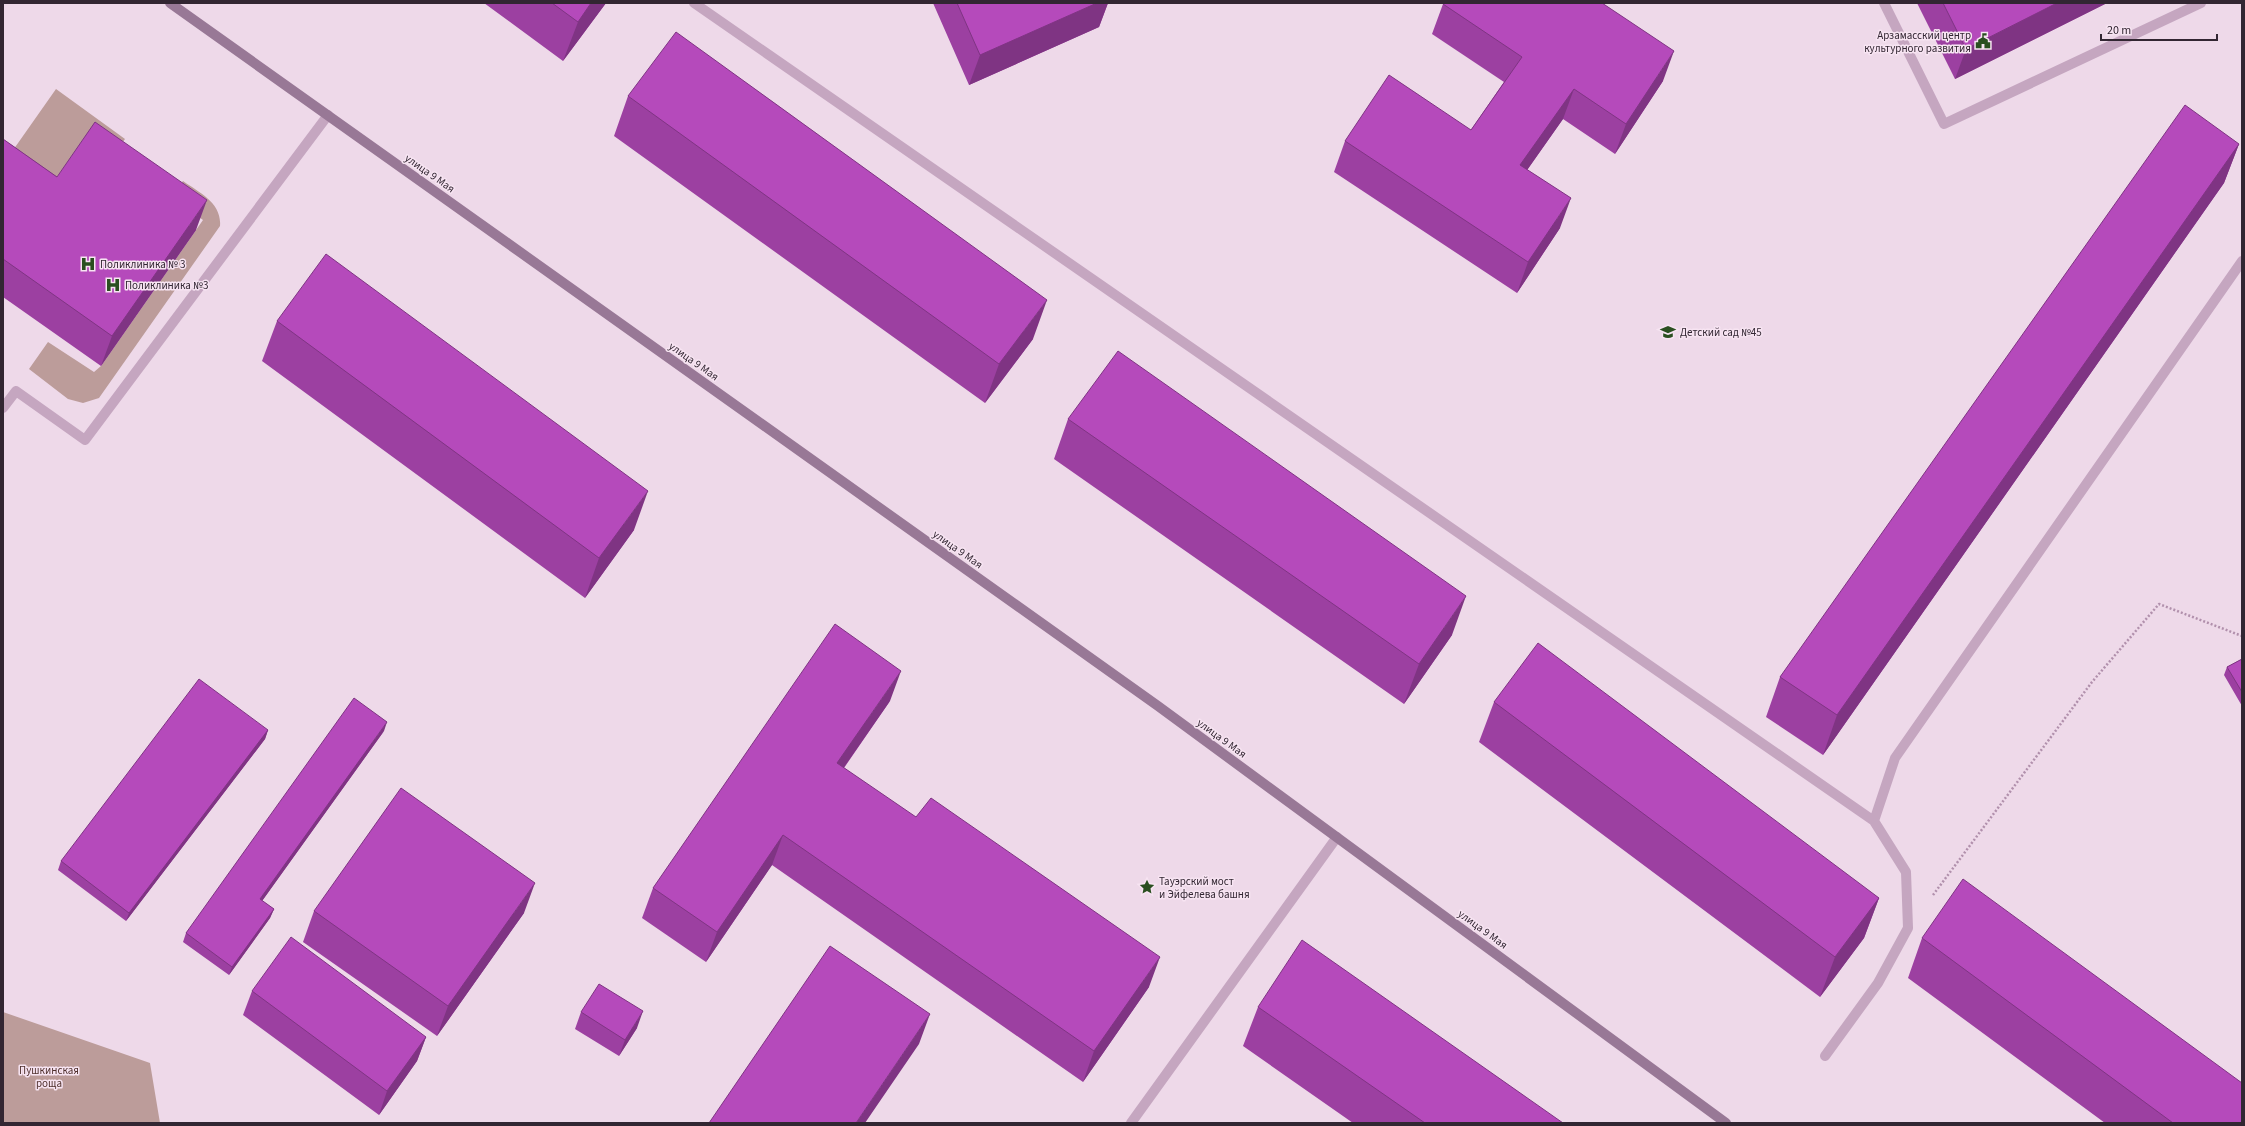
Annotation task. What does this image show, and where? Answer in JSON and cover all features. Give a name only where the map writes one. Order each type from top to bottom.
[{"type":"main road","name":"улица 9 Мая","points":[[170,3],[1139,692],[1726,1123]]},
{"type":"street","points":[[694,3],[1874,821],[1906,872],[1908,928],[1878,983],[1825,1056]]},
{"type":"street","points":[[1884,3],[1944,124],[2201,3]]},
{"type":"street","points":[[3,408],[16,391],[85,440],[328,115]]},
{"type":"street","points":[[1874,821],[1895,758],[2242,261]]},
{"type":"street","points":[[1131,1123],[1337,837]]},
{"type":"path","points":[[1908,928],[2092,682],[2159,604],[2242,636]]},
{"type":"green space","points":[[56,89],[125,139],[112,157],[85,137],[46,193],[4,163]]},
{"type":"green space","points":[[183,181],[203,194],[214,205],[220,218],[220,226],[99,398],[83,403],[68,399],[29,369],[48,342],[94,372],[101,366],[203,220],[171,197]]},
{"type":"green space","name":"Пушкинская роща","points":[[3,1012],[150,1063],[160,1123],[3,1123]]},
{"type":"building","points":[[552,3],[591,3],[578,22]]},
{"type":"building","points":[[957,3],[1097,3],[980,55]]},
{"type":"building","points":[[1443,3],[1602,3],[1674,51],[1626,124],[1574,89],[1520,165],[1571,198],[1528,262],[1345,141],[1389,75],[1471,130],[1522,57]]},
{"type":"building","points":[[1943,3],[2057,3],[1966,49]]},
{"type":"building","points":[[676,32],[1047,300],[999,364],[628,96]]},
{"type":"building","points":[[2185,105],[2239,144],[1837,715],[1780,677]]},
{"type":"building","name":"Поликлиника № 3","points":[[95,122],[207,200],[112,336],[3,259],[3,139],[57,177]]},
{"type":"building","points":[[326,254],[648,491],[599,558],[277,321]]},
{"type":"building","points":[[1118,351],[1466,596],[1419,664],[1068,419]]},
{"type":"building","points":[[835,624],[901,671],[837,763],[916,817],[931,798],[1160,957],[1094,1051],[783,835],[717,932],[653,888]]},
{"type":"building","points":[[1538,643],[1879,898],[1835,957],[1494,702]]},
{"type":"building","points":[[2242,659],[2242,692],[2227,667]]},
{"type":"building","points":[[199,679],[268,730],[129,913],[61,861]]},
{"type":"building","points":[[354,698],[387,722],[260,899],[274,909],[232,967],[186,933]]},
{"type":"building","points":[[401,788],[535,883],[448,1006],[314,911]]},
{"type":"building","points":[[1963,879],[2242,1083],[2242,1123],[2173,1123],[1922,938]]},
{"type":"building","points":[[291,937],[426,1037],[387,1091],[252,991]]},
{"type":"building","points":[[1302,940],[1563,1123],[1425,1123],[1258,1007]]},
{"type":"building","points":[[830,946],[930,1014],[856,1123],[709,1123]]},
{"type":"building","points":[[599,984],[643,1011],[625,1040],[581,1012]]},
{"type":"place","name":"Арзамасский центр культурного развития","points":[[1983,41]]},
{"type":"place","name":"Поликлиника № 3","points":[[88,264]]},
{"type":"place","name":"Поликлиника №3","points":[[113,285]]},
{"type":"place","name":"Детский сад №45","points":[[1668,332]]},
{"type":"place","name":"Тауэрский мост и Эйфелева башня","points":[[1147,887]]}]
